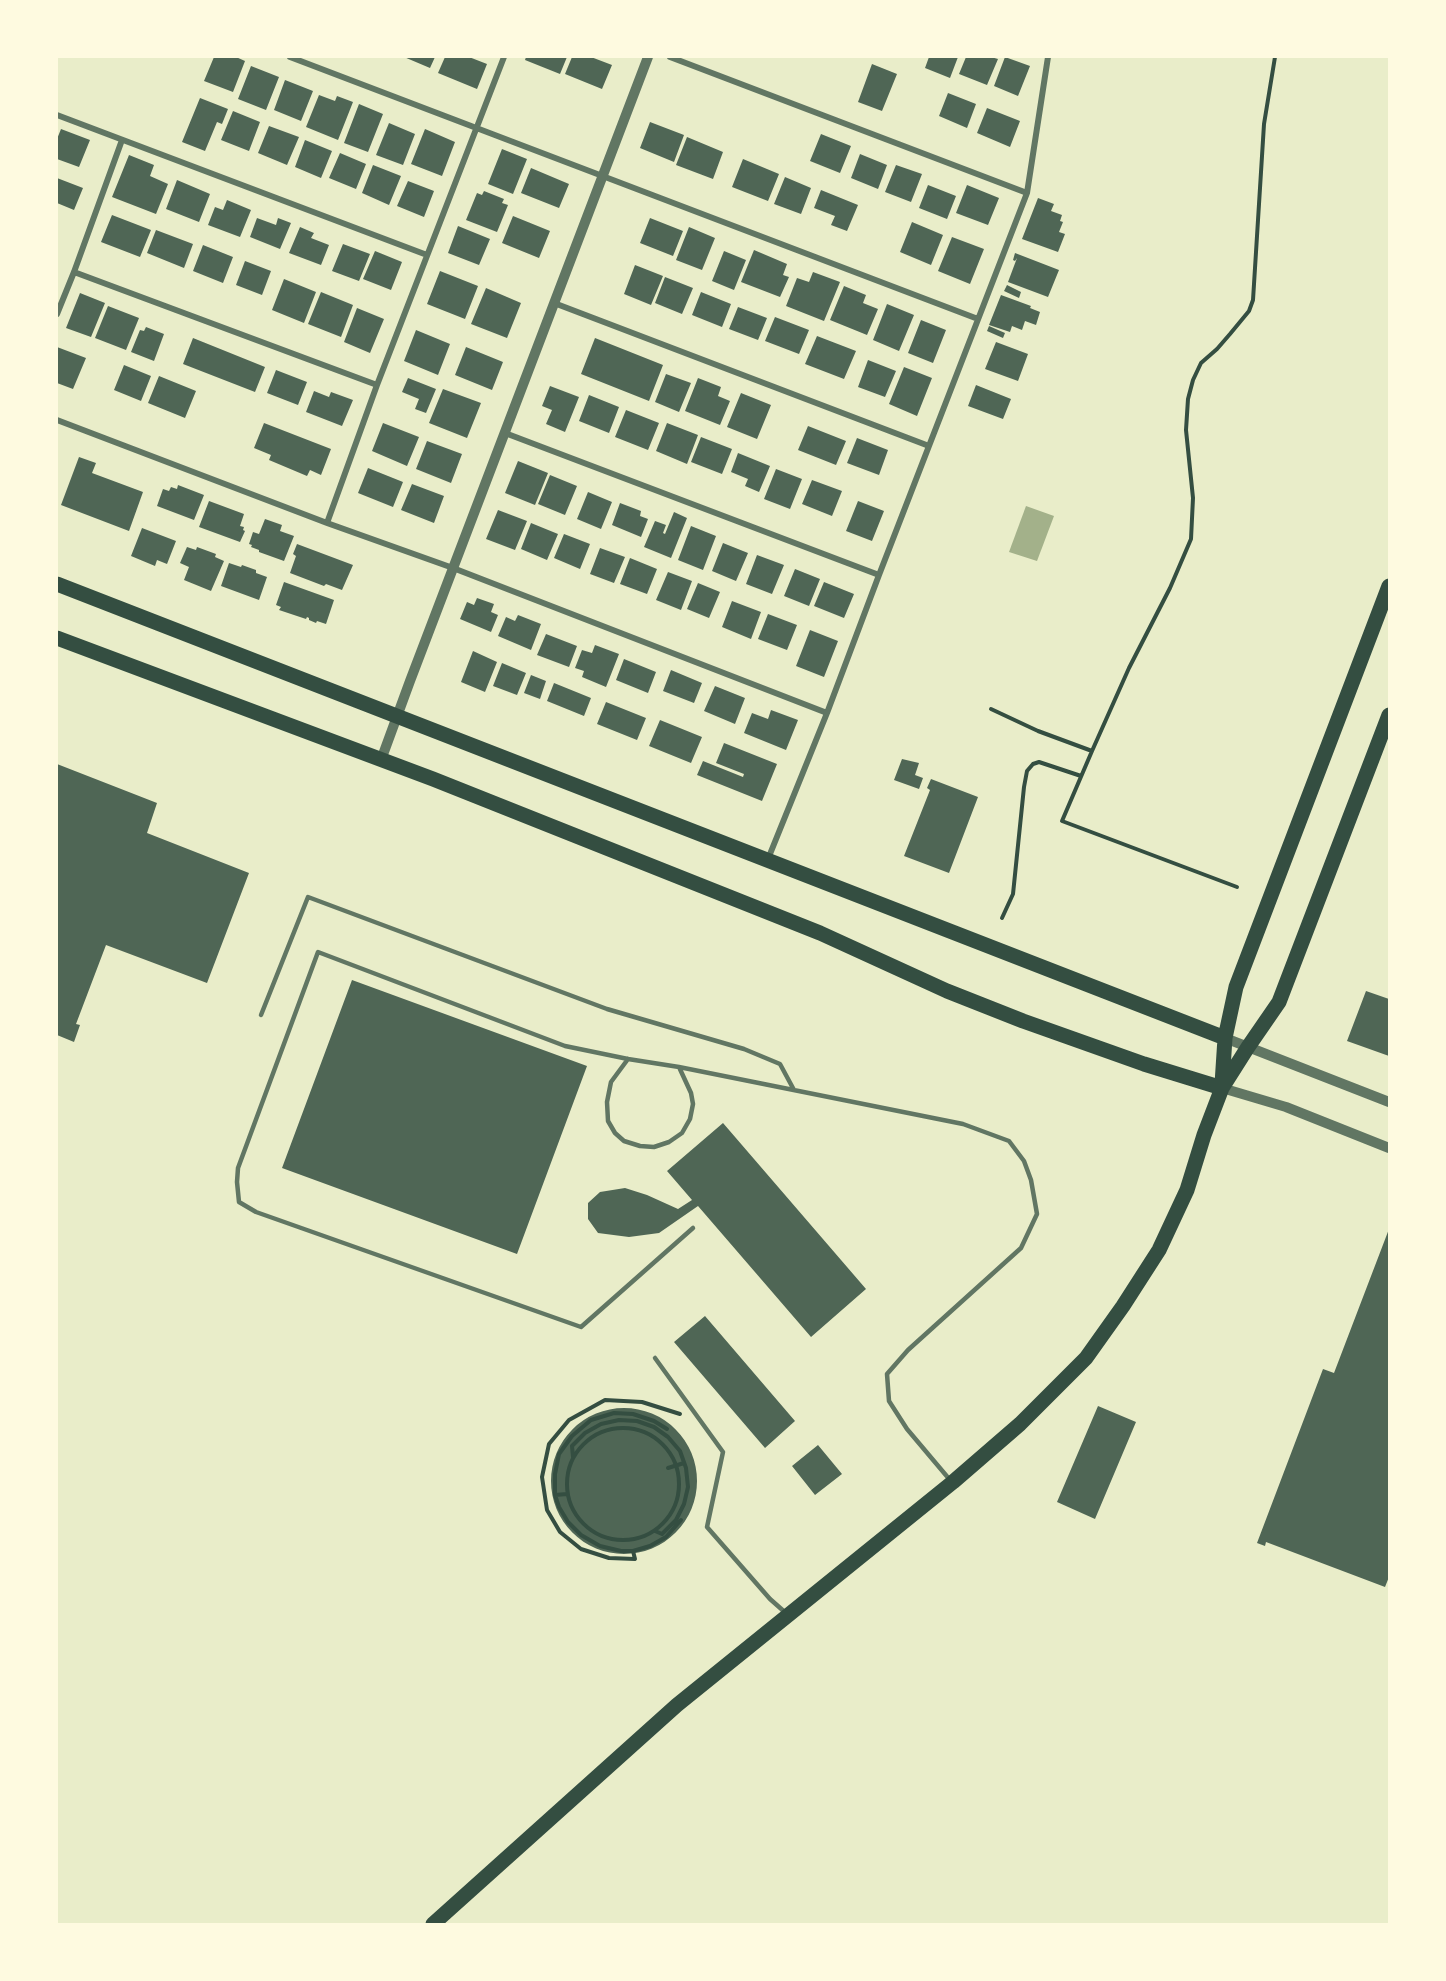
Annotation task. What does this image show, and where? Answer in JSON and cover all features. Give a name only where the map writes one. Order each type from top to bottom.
[{"type":"main road","points":[[57,584],[1225,1038]]},
{"type":"main road","points":[[1222,1088],[1225,1038],[1236,987],[1389,586]]},
{"type":"main road","points":[[57,638],[381,760],[820,933],[947,991],[1023,1021],[1144,1064],[1222,1088]]},
{"type":"main road","points":[[433,1924],[677,1705],[953,1482],[1020,1424],[1081,1363],[1123,1306],[1158,1250],[1187,1190],[1222,1088],[1279,1002],[1389,714]]},
{"type":"street","points":[[290,57],[978,319]]},
{"type":"street","points":[[327,523],[377,385],[504,57]]},
{"type":"street","points":[[381,760],[648,57]]},
{"type":"street","points":[[670,57],[1027,193]]},
{"type":"street","points":[[768,860],[1027,193],[1048,57]]},
{"type":"street","points":[[57,115],[427,255]]},
{"type":"street","points":[[57,314],[122,140]]},
{"type":"street","points":[[74,272],[377,385]]},
{"type":"street","points":[[554,303],[929,446]]},
{"type":"street","points":[[57,420],[327,523],[453,568],[827,713]]},
{"type":"street","points":[[505,433],[879,575]]},
{"type":"street","points":[[1225,1038],[1389,1102]]},
{"type":"street","points":[[1222,1088],[1286,1107],[1389,1148]]},
{"type":"lane","points":[[261,1016],[308,897],[607,1009],[744,1049],[780,1064],[794,1090]]},
{"type":"lane","points":[[693,1228],[581,1327],[256,1212],[239,1202],[238,1168],[318,952],[565,1046],[963,1124],[1009,1141],[1024,1161],[1031,1180],[1037,1214],[1021,1248],[908,1350],[887,1374],[889,1401],[907,1429],[953,1482]]},
{"type":"lane","points":[[628,1059],[610,1082],[607,1102],[608,1122],[624,1141],[640,1146],[654,1147],[669,1142],[682,1133],[690,1119],[693,1104],[691,1093],[679,1067]]},
{"type":"lane","points":[[655,1358],[723,1452],[707,1527],[770,1599],[789,1616]]},
{"type":"path","points":[[1237,887],[1062,821],[1129,668],[1170,588],[1191,539],[1193,498],[1186,430],[1188,399],[1201,363],[1249,311],[1253,300],[1264,124],[1275,57]]},
{"type":"path","points":[[991,709],[1038,731],[1092,752]]},
{"type":"path","points":[[1002,918],[1013,894],[1022,798],[1027,771],[1039,762],[1081,776]]},
{"type":"path","points":[[633,1551],[635,1559],[609,1558],[581,1549],[560,1532],[547,1510],[543,1477],[549,1444],[569,1420],[605,1400],[642,1402],[677,1414],[696,1415]]},
{"type":"path","points":[[667,1429],[654,1420],[633,1414],[614,1413],[591,1420],[572,1436],[559,1454],[555,1474],[555,1495],[568,1522],[581,1535],[600,1546],[621,1551],[633,1551],[650,1546],[666,1537],[681,1520]]},
{"type":"path","points":[[573,1458],[572,1446],[585,1433],[601,1424],[618,1420],[637,1420],[654,1427],[668,1437],[680,1451],[688,1486],[684,1504],[676,1520],[662,1534],[655,1531]]},
{"type":"path","points":[[618,1428],[636,1429],[653,1436],[667,1448],[676,1465],[680,1482],[677,1501],[669,1518],[655,1531],[638,1538],[619,1540],[601,1536],[585,1526],[574,1511],[567,1494],[567,1475],[573,1458],[584,1443],[599,1433],[618,1428]]},
{"type":"path","points":[[668,1468],[684,1463]]},
{"type":"path","points":[[555,1495],[567,1494]]},
{"type":"shaded area","points":[[1026,506],[1054,516],[1037,561],[1009,552]]},
{"type":"building","points":[[214,57],[236,57],[245,61],[233,92],[204,81]]},
{"type":"building","points":[[404,57],[435,57],[430,68]]},
{"type":"building","points":[[445,57],[469,57],[487,64],[477,89],[438,73]]},
{"type":"building","points":[[526,57],[567,57],[560,74],[525,60]]},
{"type":"building","points":[[572,57],[591,57],[612,65],[602,89],[565,74]]},
{"type":"building","points":[[929,57],[958,57],[950,78],[925,68]]},
{"type":"building","points":[[966,57],[998,59],[987,85],[959,74]]},
{"type":"building","points":[[1005,57],[1030,66],[1018,96],[994,86]]},
{"type":"building","points":[[872,64],[897,74],[882,111],[858,102]]},
{"type":"building","points":[[251,66],[279,77],[266,110],[238,99]]},
{"type":"building","points":[[285,80],[313,91],[301,121],[274,110]]},
{"type":"building","points":[[948,93],[976,104],[967,128],[939,116]]},
{"type":"building","points":[[319,95],[335,101],[337,96],[353,102],[338,140],[306,127]]},
{"type":"building","points":[[200,98],[228,109],[222,124],[217,122],[205,151],[182,142]]},
{"type":"building","points":[[359,104],[383,114],[368,152],[344,143]]},
{"type":"building","points":[[987,108],[1020,121],[1010,147],[977,133]]},
{"type":"building","points":[[233,111],[260,122],[249,151],[221,140]]},
{"type":"building","points":[[650,122],[684,135],[674,162],[640,148]]},
{"type":"building","points":[[389,123],[415,134],[403,165],[376,155]]},
{"type":"building","points":[[269,126],[299,137],[287,165],[258,153]]},
{"type":"building","points":[[61,129],[90,140],[79,167],[57,159],[57,139]]},
{"type":"building","points":[[425,129],[455,142],[442,176],[411,164]]},
{"type":"building","points":[[821,134],[851,146],[840,173],[810,161]]},
{"type":"building","points":[[687,137],[723,152],[713,179],[676,165]]},
{"type":"building","points":[[305,140],[332,151],[321,178],[295,167]]},
{"type":"building","points":[[502,149],[527,159],[513,194],[488,184]]},
{"type":"building","points":[[340,153],[366,164],[356,189],[329,178]]},
{"type":"building","points":[[860,154],[887,165],[878,189],[851,178]]},
{"type":"building","points":[[129,155],[154,165],[150,176],[168,184],[156,214],[112,197]]},
{"type":"building","points":[[743,159],[779,174],[768,201],[732,187]]},
{"type":"building","points":[[373,165],[401,176],[389,205],[362,193]]},
{"type":"building","points":[[896,165],[922,174],[911,202],[885,192]]},
{"type":"building","points":[[531,168],[569,184],[559,208],[521,193]]},
{"type":"building","points":[[785,177],[811,188],[801,214],[774,204]]},
{"type":"building","points":[[57,178],[83,188],[74,210],[57,203]]},
{"type":"building","points":[[177,180],[210,194],[199,222],[166,209]]},
{"type":"building","points":[[408,181],[434,191],[424,217],[397,206]]},
{"type":"building","points":[[928,185],[956,196],[947,219],[919,208]]},
{"type":"building","points":[[967,185],[999,198],[988,225],[956,213]]},
{"type":"building","points":[[821,190],[858,205],[847,231],[831,225],[835,216],[814,208]]},
{"type":"building","points":[[484,191],[504,199],[502,203],[508,205],[497,232],[466,220],[477,193],[482,195]]},
{"type":"building","points":[[1038,198],[1054,204],[1051,211],[1062,215],[1060,221],[1063,222],[1059,232],[1065,234],[1058,252],[1022,239]]},
{"type":"building","points":[[227,200],[251,210],[240,237],[208,225],[215,207],[223,210]]},
{"type":"building","points":[[112,215],[151,230],[140,257],[101,242]]},
{"type":"building","points":[[513,216],[550,231],[539,258],[502,243]]},
{"type":"building","points":[[257,218],[276,225],[278,218],[291,223],[280,249],[250,237]]},
{"type":"building","points":[[650,218],[683,231],[673,256],[640,243]]},
{"type":"building","points":[[912,222],[943,235],[931,265],[900,252]]},
{"type":"building","points":[[458,226],[490,239],[479,265],[448,253]]},
{"type":"building","points":[[300,227],[314,233],[311,238],[329,245],[321,265],[289,253]]},
{"type":"building","points":[[689,227],[715,238],[702,270],[676,260]]},
{"type":"building","points":[[156,230],[193,244],[184,268],[147,253]]},
{"type":"building","points":[[952,237],[984,249],[970,284],[938,271]]},
{"type":"building","points":[[343,244],[370,254],[359,281],[332,271]]},
{"type":"building","points":[[203,245],[233,257],[223,283],[193,271]]},
{"type":"building","points":[[754,250],[787,264],[783,275],[789,277],[780,297],[741,282]]},
{"type":"building","points":[[375,251],[402,262],[391,290],[363,279]]},
{"type":"building","points":[[724,251],[746,260],[734,290],[712,281]]},
{"type":"building","points":[[1015,253],[1059,270],[1048,297],[1008,282],[1017,258],[1013,260]]},
{"type":"building","points":[[245,261],[271,271],[262,295],[236,285]]},
{"type":"building","points":[[635,265],[663,276],[651,305],[624,294]]},
{"type":"building","points":[[440,271],[478,286],[465,319],[427,304]]},
{"type":"building","points":[[813,272],[840,282],[824,321],[786,306],[797,278],[809,282]]},
{"type":"building","points":[[665,277],[693,288],[682,314],[655,303]]},
{"type":"building","points":[[284,279],[316,292],[304,323],[272,310]]},
{"type":"building","points":[[1007,285],[1021,292],[1019,298],[1004,291]]},
{"type":"building","points":[[844,286],[866,295],[863,303],[878,309],[867,335],[830,320]]},
{"type":"building","points":[[486,288],[521,303],[507,338],[471,324]]},
{"type":"building","points":[[321,292],[353,305],[341,337],[308,324]]},
{"type":"building","points":[[701,292],[731,304],[722,327],[692,315]]},
{"type":"building","points":[[80,293],[105,303],[91,337],[66,328]]},
{"type":"building","points":[[1001,295],[1031,306],[1030,308],[1040,312],[1036,325],[1025,321],[1022,330],[1012,326],[1010,332],[989,325]]},
{"type":"building","points":[[887,304],[914,315],[899,351],[873,340]]},
{"type":"building","points":[[108,306],[139,318],[126,350],[95,338]]},
{"type":"building","points":[[738,307],[767,318],[758,340],[729,329]]},
{"type":"building","points":[[357,308],[384,319],[370,353],[344,342]]},
{"type":"building","points":[[775,317],[809,330],[799,354],[765,341]]},
{"type":"building","points":[[921,320],[946,330],[933,363],[908,353]]},
{"type":"building","points":[[989,326],[1005,333],[1003,338],[987,331]]},
{"type":"building","points":[[146,327],[164,334],[154,361],[131,352],[140,330],[144,331]]},
{"type":"building","points":[[416,330],[450,344],[438,375],[404,361]]},
{"type":"building","points":[[817,336],[856,351],[844,379],[805,364]]},
{"type":"building","points":[[193,338],[265,367],[255,392],[183,364]]},
{"type":"building","points":[[595,338],[663,365],[649,401],[581,374]]},
{"type":"building","points":[[996,342],[1028,354],[1018,381],[985,369]]},
{"type":"building","points":[[57,347],[86,358],[73,389],[57,383]]},
{"type":"building","points":[[466,347],[503,362],[492,390],[455,375]]},
{"type":"building","points":[[868,360],[896,371],[885,397],[858,387]]},
{"type":"building","points":[[124,365],[151,376],[141,401],[114,390]]},
{"type":"building","points":[[904,367],[932,378],[917,416],[889,404]]},
{"type":"building","points":[[276,370],[307,382],[298,405],[267,393]]},
{"type":"building","points":[[666,374],[691,383],[679,412],[655,402]]},
{"type":"building","points":[[159,376],[196,391],[185,418],[148,403]]},
{"type":"building","points":[[408,378],[436,389],[426,413],[415,409],[419,399],[402,392]]},
{"type":"building","points":[[698,378],[721,387],[718,396],[730,401],[720,425],[685,411]]},
{"type":"building","points":[[976,385],[1011,399],[1003,419],[968,406]]},
{"type":"building","points":[[550,386],[579,397],[565,432],[546,424],[552,410],[542,406]]},
{"type":"building","points":[[443,389],[481,403],[467,438],[429,423]]},
{"type":"building","points":[[314,391],[329,397],[331,392],[353,400],[342,426],[306,412]]},
{"type":"building","points":[[741,393],[771,405],[757,439],[727,427]]},
{"type":"building","points":[[589,395],[619,407],[609,433],[579,421]]},
{"type":"building","points":[[626,410],[659,423],[648,450],[615,437]]},
{"type":"building","points":[[264,423],[331,449],[321,475],[310,470],[307,476],[269,460],[271,455],[254,448]]},
{"type":"building","points":[[383,423],[419,437],[407,466],[372,451]]},
{"type":"building","points":[[667,423],[698,435],[687,464],[656,451]]},
{"type":"building","points":[[808,426],[846,441],[836,465],[798,450]]},
{"type":"building","points":[[701,437],[732,449],[722,474],[691,462]]},
{"type":"building","points":[[857,438],[888,450],[879,475],[847,463]]},
{"type":"building","points":[[427,441],[462,454],[451,483],[416,469]]},
{"type":"building","points":[[738,453],[770,466],[759,492],[745,486],[748,479],[731,472]]},
{"type":"building","points":[[79,457],[96,463],[92,473],[143,492],[129,531],[61,505]]},
{"type":"building","points":[[518,461],[548,473],[535,505],[505,493]]},
{"type":"building","points":[[368,468],[403,482],[393,507],[358,493]]},
{"type":"building","points":[[776,469],[802,479],[790,509],[764,499]]},
{"type":"building","points":[[550,475],[577,486],[565,515],[538,504]]},
{"type":"building","points":[[812,480],[842,491],[832,516],[802,504]]},
{"type":"building","points":[[412,484],[444,496],[434,523],[401,510]]},
{"type":"building","points":[[178,485],[204,495],[194,520],[157,506],[163,489],[169,491],[171,487],[177,489]]},
{"type":"building","points":[[588,492],[612,502],[601,529],[577,519]]},
{"type":"building","points":[[209,501],[244,514],[240,526],[244,527],[245,531],[240,542],[199,527]]},
{"type":"building","points":[[858,501],[884,511],[872,541],[846,531]]},
{"type":"building","points":[[620,503],[641,511],[640,516],[648,519],[641,537],[612,525]]},
{"type":"building","points":[[498,510],[527,521],[515,550],[486,539]]},
{"type":"building","points":[[674,512],[687,518],[671,558],[644,547],[655,521],[666,525],[663,533],[665,534]]},
{"type":"building","points":[[265,519],[282,525],[280,531],[294,536],[284,561],[259,552],[249,544],[253,532],[259,534]]},
{"type":"building","points":[[531,523],[558,534],[547,560],[521,549]]},
{"type":"building","points":[[691,526],[716,536],[703,570],[678,560]]},
{"type":"building","points":[[142,528],[176,541],[167,564],[157,560],[155,566],[131,556]]},
{"type":"building","points":[[564,534],[590,544],[580,569],[554,558]]},
{"type":"building","points":[[723,543],[748,553],[736,581],[712,571]]},
{"type":"building","points":[[297,544],[353,565],[342,590],[290,573],[296,556],[293,554]]},
{"type":"building","points":[[187,547],[196,550],[197,547],[216,554],[215,557],[224,561],[211,591],[184,580],[189,567],[180,563]]},
{"type":"building","points":[[600,548],[625,557],[614,583],[590,574]]},
{"type":"building","points":[[757,555],[784,565],[772,594],[746,584]]},
{"type":"building","points":[[630,558],[657,569],[647,594],[620,584]]},
{"type":"building","points":[[229,563],[256,570],[256,573],[267,577],[259,600],[221,586]]},
{"type":"building","points":[[795,569],[820,579],[809,606],[784,596]]},
{"type":"building","points":[[668,572],[692,581],[681,610],[656,600]]},
{"type":"building","points":[[284,582],[334,600],[326,624],[317,621],[316,623],[307,617],[306,619],[279,610],[281,607],[276,605]]},
{"type":"building","points":[[824,582],[854,594],[844,618],[814,606]]},
{"type":"building","points":[[698,583],[720,592],[709,618],[687,609]]},
{"type":"building","points":[[477,598],[494,604],[491,612],[498,615],[491,632],[460,619],[467,602],[474,605]]},
{"type":"building","points":[[732,601],[761,612],[751,639],[722,627]]},
{"type":"building","points":[[768,614],[797,625],[787,650],[758,639]]},
{"type":"building","points":[[518,615],[541,624],[531,650],[498,636],[506,617],[515,621]]},
{"type":"building","points":[[810,630],[838,641],[824,677],[796,666]]},
{"type":"building","points":[[546,634],[577,646],[569,667],[537,655]]},
{"type":"building","points":[[595,645],[619,654],[606,687],[582,677],[584,671],[575,668],[582,650],[592,653]]},
{"type":"building","points":[[473,651],[497,662],[485,692],[461,682]]},
{"type":"building","points":[[624,659],[656,672],[648,693],[616,680]]},
{"type":"building","points":[[502,663],[526,673],[517,695],[493,686]]},
{"type":"building","points":[[671,670],[702,683],[694,703],[663,691]]},
{"type":"building","points":[[531,675],[546,681],[540,699],[524,693]]},
{"type":"building","points":[[554,683],[591,698],[584,716],[547,701]]},
{"type":"building","points":[[715,686],[745,698],[735,724],[704,711]]},
{"type":"building","points":[[606,702],[646,718],[637,740],[597,724]]},
{"type":"building","points":[[771,710],[798,720],[786,750],[744,733],[752,713],[768,719]]},
{"type":"building","points":[[660,720],[702,737],[691,763],[649,746]]},
{"type":"building","points":[[724,743],[777,764],[762,801],[697,775],[703,761],[743,777],[744,774],[716,763]]},
{"type":"building","points":[[902,759],[919,763],[915,775],[923,778],[919,789],[894,780]]},
{"type":"building","points":[[57,764],[157,803],[147,833],[249,873],[207,983],[106,945],[76,1024],[80,1025],[74,1042],[57,1035]]},
{"type":"building","points":[[931,779],[978,797],[949,873],[904,856],[930,790],[927,788]]},
{"type":"building","points":[[352,980],[587,1066],[517,1254],[282,1168]]},
{"type":"building","points":[[1366,991],[1389,999],[1389,1056],[1347,1041]]},
{"type":"building","points":[[723,1123],[866,1289],[811,1337],[698,1206],[659,1233],[629,1237],[598,1233],[588,1219],[588,1203],[600,1192],[625,1188],[678,1209],[692,1200],[667,1171]]},
{"type":"building","points":[[1389,1229],[1389,1577],[1385,1587],[1266,1542],[1265,1546],[1257,1543],[1323,1369],[1334,1373]]},
{"type":"building","points":[[705,1316],[795,1421],[765,1448],[674,1342]]},
{"type":"building","points":[[1098,1406],[1136,1422],[1095,1519],[1057,1502]]},
{"type":"building","points":[[624,1408],[652,1414],[664,1420],[675,1430],[685,1441],[691,1453],[697,1481],[691,1509],[685,1521],[675,1532],[664,1542],[652,1548],[624,1554],[596,1548],[584,1542],[573,1532],[563,1521],[557,1509],[551,1481],[557,1453],[563,1441],[573,1430],[584,1420],[596,1414]]},
{"type":"building","points":[[818,1445],[842,1474],[815,1495],[792,1466]]}]
